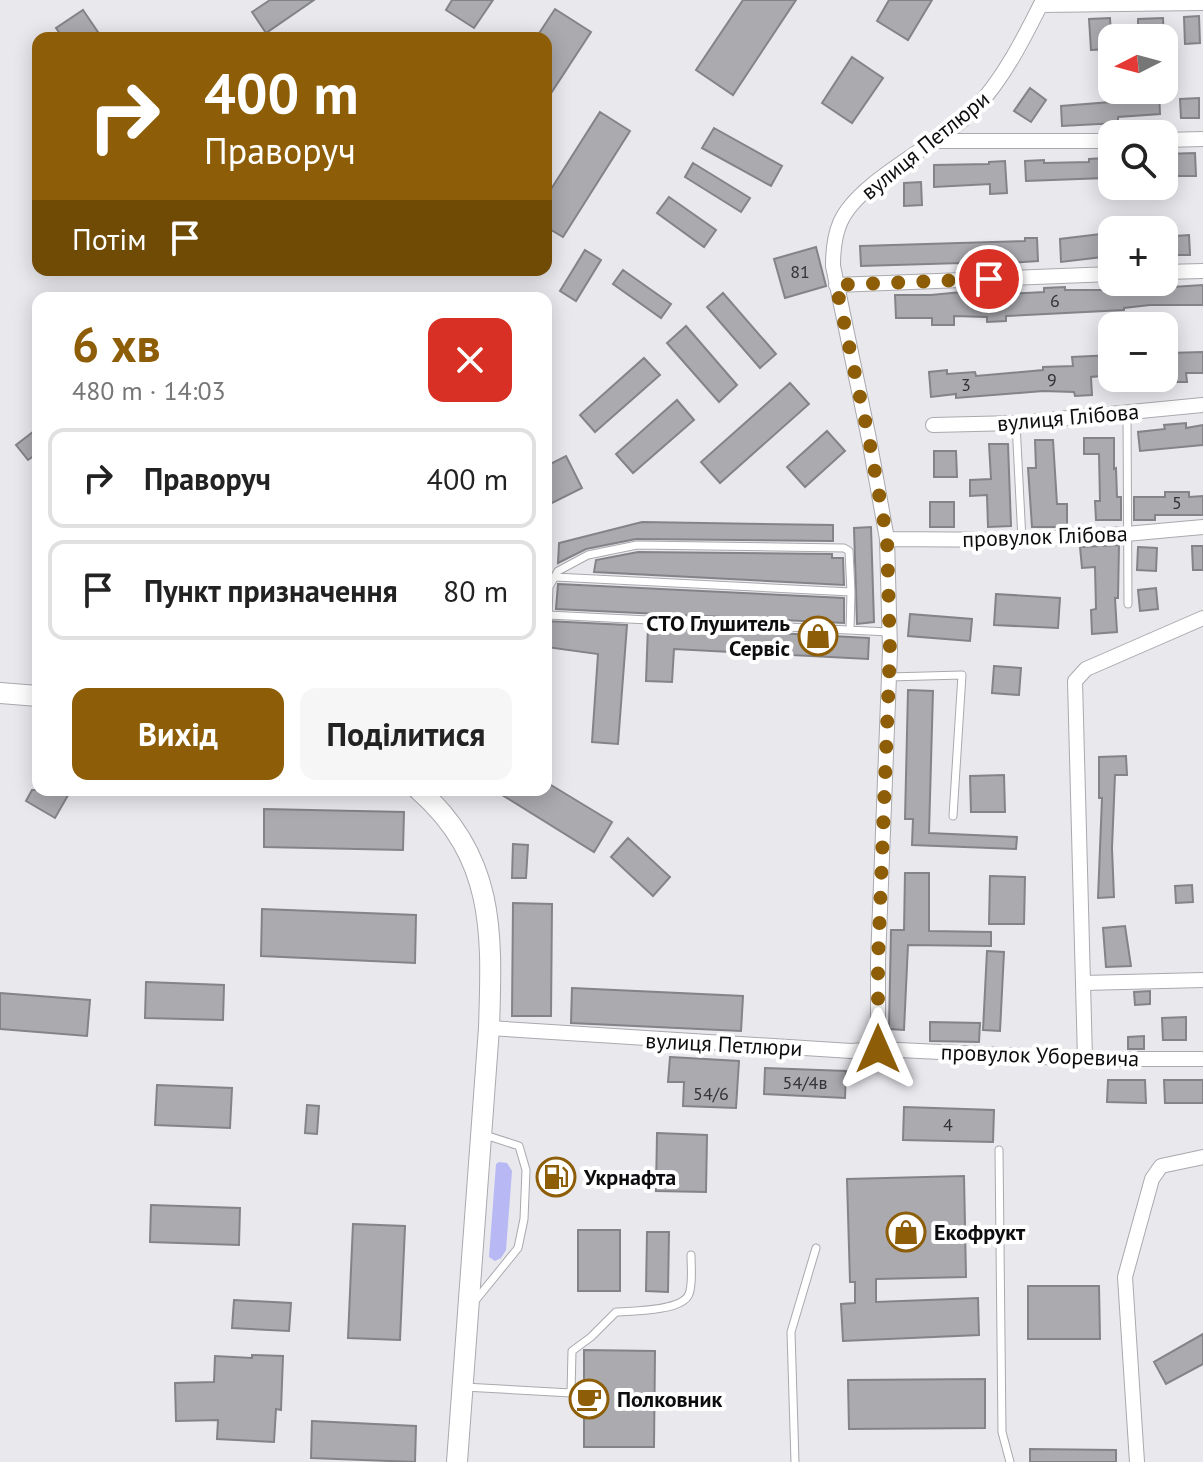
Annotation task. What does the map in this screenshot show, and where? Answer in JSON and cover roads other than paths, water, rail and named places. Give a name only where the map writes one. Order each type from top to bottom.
[{"type":"main road","points":[[0,693],[32,696]]},
{"type":"main road","points":[[425,796],[444,815],[473,859],[489,920],[489,1028],[457,1462]]},
{"type":"street","points":[[1042,3],[1203,3]]},
{"type":"street","name":"вулиця Петлюри","points":[[489,1028],[851,1051],[878,1049],[878,961],[889,677],[887,539],[836,285],[834,242],[841,220],[863,194],[971,113],[994,89],[1042,3]]},
{"type":"street","points":[[1178,140],[1203,139]]},
{"type":"street","points":[[932,141],[1098,141]]},
{"type":"street","points":[[1178,272],[1203,271]]},
{"type":"street","points":[[836,285],[1098,275]]},
{"type":"street","name":"вулиця Глібова","points":[[933,425],[1016,423],[1203,405]]},
{"type":"street","name":"провулок Глібова","points":[[887,539],[1022,540],[1203,527]]},
{"type":"street","points":[[1085,1059],[1075,681],[1086,669],[1203,618]]},
{"type":"street","points":[[1084,983],[1203,980]]},
{"type":"street","name":"провулок Уборевича","points":[[878,1049],[1085,1059],[1203,1059]]},
{"type":"street","points":[[1137,1462],[1125,1277],[1152,1179],[1161,1166],[1203,1157]]},
{"type":"lane","points":[[1127,413],[1128,604]]},
{"type":"lane","points":[[1016,423],[1022,540]]},
{"type":"lane","points":[[552,582],[558,571],[588,555],[637,545],[844,548],[849,551],[850,630]]},
{"type":"lane","points":[[555,577],[851,592]]},
{"type":"lane","points":[[552,615],[889,632]]},
{"type":"lane","points":[[889,677],[962,675],[953,816]]},
{"type":"lane","points":[[467,1313],[518,1248],[524,1219],[526,1170],[519,1146],[502,1138],[481,1134]]},
{"type":"lane","points":[[999,1150],[1002,1432],[1010,1462]]},
{"type":"lane","points":[[795,1462],[791,1332],[816,1248]]},
{"type":"lane","points":[[462,1387],[571,1393],[572,1351],[616,1312],[656,1309],[682,1303],[689,1294],[691,1255]]},
{"type":"place","name":"СТО Глушитель Сервіс","points":[[818,636]]},
{"type":"place","name":"Укрнафта","points":[[556,1177]]},
{"type":"place","name":"Екофрукт","points":[[906,1232]]},
{"type":"place","name":"Полковник","points":[[589,1399]]}]
